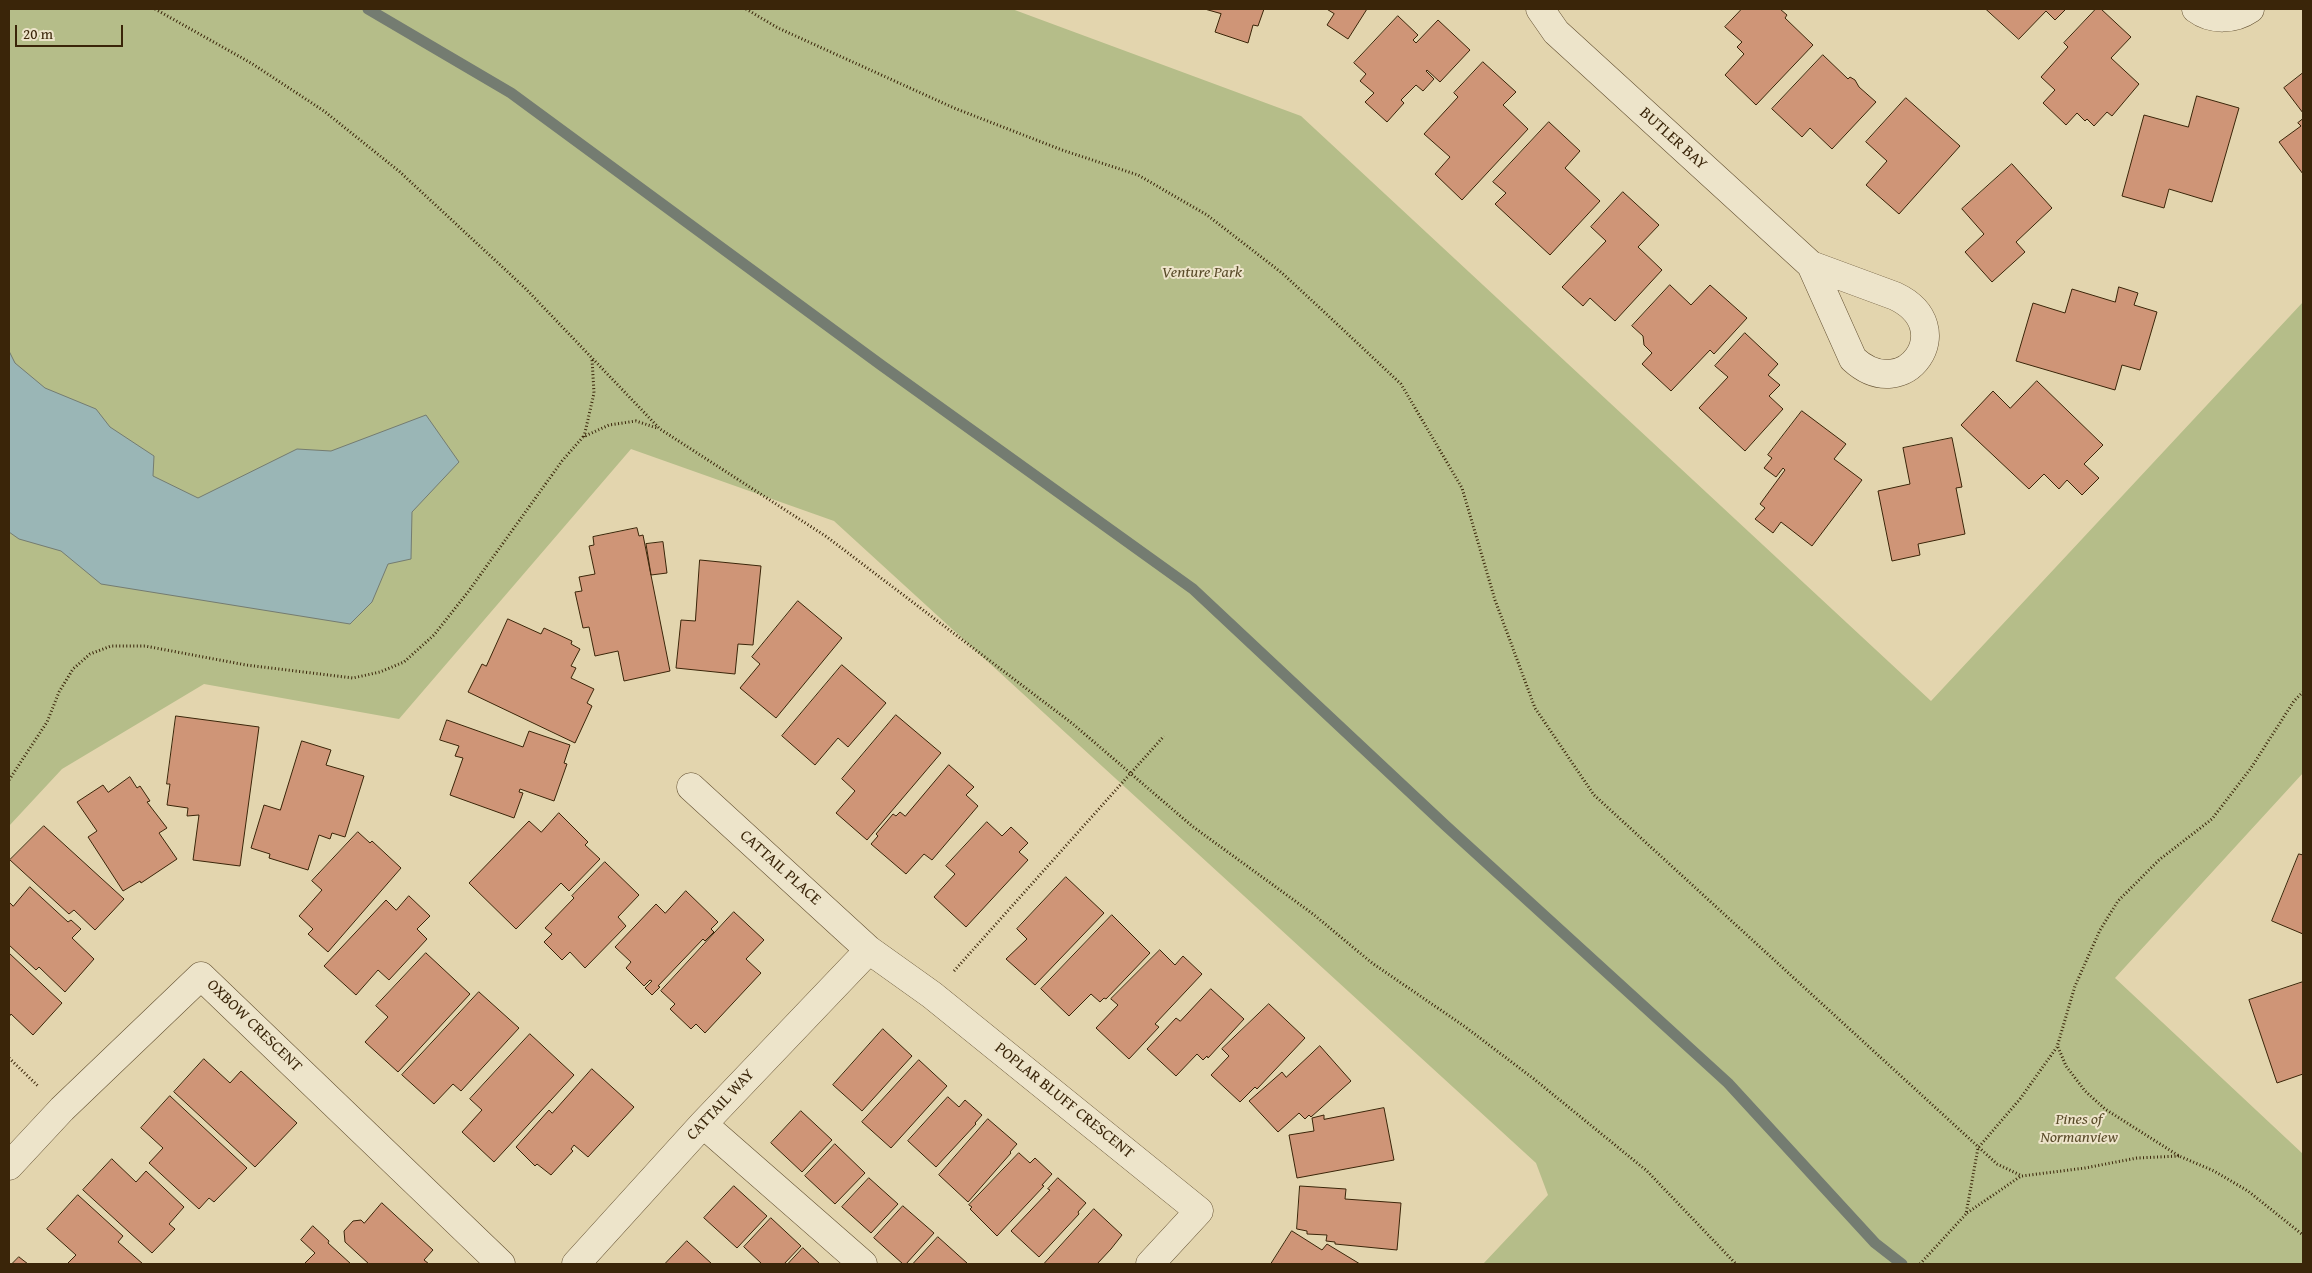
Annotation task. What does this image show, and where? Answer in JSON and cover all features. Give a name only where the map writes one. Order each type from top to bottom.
[{"type":"street","name":"BUTLER BAY","points":[[1540,9],[1556,32],[1811,265],[1895,296],[1908,302],[1918,311],[1924,324],[1926,338],[1923,351],[1915,363],[1904,371],[1890,375],[1876,374],[1858,364],[1847,346],[1811,265]]},
{"type":"street","points":[[2196,9],[2213,17],[2228,18],[2243,14],[2250,9]]},
{"type":"street","name":"CATTAIL PLACE","points":[[690,787],[869,950]]},
{"type":"street","name":"POPLAR BLUFF CRESCENT","points":[[869,950],[932,995],[1199,1210],[1150,1264]]},
{"type":"street","name":"CATTAIL WAY","points":[[576,1264],[702,1124],[869,950]]},
{"type":"street","name":"OXBOW CRESCENT","points":[[9,1166],[62,1109],[201,976],[502,1264]]},
{"type":"street","points":[[702,1124],[863,1264]]},
{"type":"path","points":[[155,9],[251,63],[324,111],[400,172],[525,288],[660,429]]},
{"type":"path","points":[[746,9],[778,28],[954,108],[1062,150],[1138,176],[1207,215],[1282,273],[1401,384],[1462,488],[1495,600],[1535,708],[1594,795],[1978,1148],[1997,1164],[2022,1176]]},
{"type":"path","points":[[583,437],[594,393],[591,358]]},
{"type":"path","points":[[9,780],[48,722],[59,692],[73,669],[90,654],[111,646],[145,646],[246,665],[353,678],[380,672],[404,662],[434,635],[468,592],[562,460],[583,437],[609,425],[636,420],[660,429],[828,537],[1073,724],[1129,774],[1192,826],[1313,914],[1372,964],[1464,1026],[1596,1128],[1647,1171],[1736,1264]]},
{"type":"path","points":[[1966,1214],[1978,1148],[2020,1099],[2058,1047],[2075,986],[2100,930],[2118,901],[2159,860],[2212,819],[2251,768],[2294,701],[2303,692]]},
{"type":"path","points":[[932,995],[1164,736]]},
{"type":"path","points":[[2058,1047],[2066,1066],[2085,1091],[2105,1109],[2180,1156],[2214,1171],[2248,1191],[2303,1235]]},
{"type":"path","points":[[9,1058],[62,1109]]},
{"type":"path","points":[[1920,1264],[1966,1214],[2022,1176],[2085,1168],[2136,1158],[2180,1156]]},
{"type":"green space","points":[[9,9],[1012,9],[1301,116],[1931,701],[2303,302],[2303,773],[2115,978],[2303,1154],[2303,1264],[1483,1264],[1548,1195],[1536,1163],[834,521],[631,449],[399,719],[204,684],[62,769],[9,826]]},
{"type":"water","points":[[9,351],[15,363],[45,388],[96,409],[110,427],[154,456],[153,476],[198,498],[297,449],[331,451],[426,415],[459,462],[412,512],[411,559],[388,564],[372,602],[350,624],[101,584],[61,551],[19,539],[9,532]]},
{"type":"building","points":[[1205,9],[1264,9],[1258,26],[1253,25],[1248,43],[1215,32],[1221,14]]},
{"type":"building","points":[[1327,9],[1367,9],[1348,39],[1327,25],[1334,14]]},
{"type":"building","points":[[1742,9],[1780,9],[1787,15],[1785,18],[1813,45],[1756,105],[1725,75],[1744,54],[1737,47],[1742,42],[1725,27]]},
{"type":"building","points":[[1986,9],[2066,9],[2055,20],[2046,11],[2019,39]]},
{"type":"building","points":[[2096,9],[2101,9],[2131,37],[2111,58],[2139,84],[2112,116],[2107,112],[2094,126],[2077,113],[2066,125],[2043,103],[2055,90],[2041,77],[2068,47],[2064,43]]},
{"type":"building","points":[[1398,16],[1418,35],[1413,40],[1416,43],[1438,20],[1470,50],[1440,82],[1427,70],[1434,79],[1423,91],[1416,85],[1401,100],[1404,103],[1387,122],[1365,102],[1374,93],[1360,81],[1366,74],[1354,63]]},
{"type":"building","points":[[1823,55],[1848,79],[1850,77],[1855,80],[1859,87],[1876,102],[1832,149],[1810,128],[1802,137],[1772,109]]},
{"type":"building","points":[[1483,62],[1516,92],[1503,105],[1528,129],[1462,200],[1435,174],[1450,157],[1424,134],[1458,97],[1454,93]]},
{"type":"building","points":[[2303,73],[2303,113],[2284,88]]},
{"type":"building","points":[[2197,96],[2239,108],[2212,202],[2169,189],[2164,208],[2122,196],[2144,115],[2188,127]]},
{"type":"building","points":[[1906,98],[1960,146],[1899,214],[1866,185],[1887,161],[1866,142]]},
{"type":"building","points":[[2303,119],[2303,174],[2279,142],[2301,126],[2298,123]]},
{"type":"building","points":[[1549,122],[1580,151],[1565,168],[1600,201],[1550,255],[1495,204],[1506,193],[1493,182]]},
{"type":"building","points":[[2012,164],[2052,208],[2016,242],[2025,252],[1992,282],[1965,252],[1984,234],[1962,209]]},
{"type":"building","points":[[1623,192],[1659,225],[1638,247],[1662,270],[1615,321],[1590,298],[1583,306],[1562,287],[1606,241],[1591,227]]},
{"type":"building","points":[[1670,285],[1691,305],[1710,285],[1747,318],[1714,354],[1710,350],[1671,391],[1642,364],[1652,353],[1644,345],[1643,336],[1632,326]]},
{"type":"building","points":[[2119,287],[2138,293],[2134,305],[2157,312],[2140,370],[2122,365],[2115,390],[2016,361],[2033,303],[2065,313],[2072,289],[2115,302]]},
{"type":"building","points":[[1745,333],[1778,364],[1768,375],[1780,385],[1769,396],[1783,409],[1745,451],[1699,408],[1728,377],[1715,366]]},
{"type":"building","points":[[2037,381],[2103,445],[2084,464],[2099,478],[2082,495],[2067,480],[2059,489],[2044,474],[2029,489],[1961,425],[1993,391],[2010,408]]},
{"type":"building","points":[[1802,411],[1846,444],[1834,459],[1862,480],[1812,546],[1781,522],[1773,533],[1755,519],[1765,508],[1760,504],[1785,470],[1783,468],[1776,477],[1764,468],[1772,458],[1768,455]]},
{"type":"building","points":[[1952,438],[1962,487],[1956,488],[1965,534],[1918,544],[1920,555],[1892,561],[1878,491],[1910,484],[1903,448]]},
{"type":"building","points":[[637,528],[639,536],[643,535],[670,671],[624,681],[618,651],[595,656],[589,627],[583,628],[575,592],[582,591],[579,577],[595,574],[589,546],[594,545],[593,537]]},
{"type":"building","points":[[663,542],[667,573],[651,575],[646,544]]},
{"type":"building","points":[[700,560],[761,566],[753,645],[738,644],[735,674],[676,668],[681,620],[695,621]]},
{"type":"building","points":[[798,601],[842,638],[776,718],[740,688],[760,664],[752,657]]},
{"type":"building","points":[[508,619],[541,634],[544,628],[572,641],[571,644],[580,649],[571,666],[576,668],[571,678],[594,689],[587,703],[592,706],[575,743],[468,692],[482,664],[486,666]]},
{"type":"building","points":[[842,665],[886,703],[848,747],[838,738],[815,765],[782,736]]},
{"type":"building","points":[[896,715],[941,753],[867,840],[836,813],[855,791],[842,779]]},
{"type":"building","points":[[176,716],[259,727],[240,866],[193,860],[199,815],[187,816],[188,808],[167,805],[170,784],[167,784]]},
{"type":"building","points":[[447,720],[523,747],[529,731],[570,745],[564,763],[567,764],[554,801],[520,789],[519,792],[523,793],[514,818],[450,795],[463,758],[455,756],[459,746],[440,740]]},
{"type":"building","points":[[302,741],[331,750],[326,765],[364,776],[345,837],[332,833],[330,839],[319,835],[308,870],[269,858],[270,854],[251,848],[264,805],[280,810]]},
{"type":"building","points":[[949,765],[974,787],[966,795],[978,806],[932,860],[924,854],[906,874],[871,844],[878,836],[876,834],[893,814],[896,816],[900,812],[905,816]]},
{"type":"building","points":[[130,777],[137,788],[140,786],[150,801],[147,802],[167,828],[159,833],[177,859],[141,883],[140,881],[123,891],[88,837],[97,831],[77,802],[103,785],[108,792]]},
{"type":"building","points":[[559,813],[588,842],[585,845],[600,859],[569,891],[561,883],[516,929],[469,883],[529,821],[541,832]]},
{"type":"building","points":[[987,822],[1002,836],[1011,827],[1028,843],[1019,852],[1028,860],[966,927],[934,897],[955,874],[946,866]]},
{"type":"building","points":[[44,826],[124,899],[95,930],[74,910],[69,914],[10,860]]},
{"type":"building","points":[[358,832],[370,843],[372,841],[401,868],[328,952],[308,934],[313,929],[299,916],[322,890],[312,881]]},
{"type":"building","points":[[2299,854],[2303,855],[2303,934],[2272,921]]},
{"type":"building","points":[[605,862],[639,895],[618,917],[626,926],[585,968],[570,952],[562,960],[544,942],[552,934],[545,928],[574,898],[572,896]]},
{"type":"building","points":[[1066,877],[1104,913],[1035,985],[1006,959],[1027,939],[1017,929]]},
{"type":"building","points":[[30,887],[68,922],[71,920],[81,929],[72,938],[94,959],[65,992],[39,967],[36,970],[9,945],[9,902],[13,906]]},
{"type":"building","points":[[686,891],[718,922],[711,929],[714,932],[705,941],[703,939],[658,986],[660,987],[652,995],[645,988],[652,981],[650,980],[644,986],[626,968],[631,962],[615,947],[656,904],[665,913]]},
{"type":"building","points":[[409,896],[430,916],[417,929],[427,939],[389,980],[378,970],[356,995],[324,966],[386,900],[396,910]]},
{"type":"building","points":[[734,912],[764,940],[746,959],[761,973],[705,1033],[696,1024],[691,1029],[670,1009],[675,1004],[661,991]]},
{"type":"building","points":[[1112,915],[1150,953],[1106,999],[1104,998],[1100,1002],[1091,994],[1069,1016],[1041,989]]},
{"type":"building","points":[[1160,950],[1175,965],[1183,956],[1202,974],[1155,1024],[1159,1027],[1129,1059],[1096,1028],[1118,1005],[1111,999]]},
{"type":"building","points":[[9,953],[62,1003],[33,1035],[11,1014],[9,1017]]},
{"type":"building","points":[[426,953],[470,994],[398,1072],[365,1042],[388,1017],[376,1006]]},
{"type":"building","points":[[2303,982],[2303,1074],[2277,1083],[2249,1000]]},
{"type":"building","points":[[1211,989],[1244,1019],[1208,1058],[1207,1056],[1203,1060],[1197,1054],[1176,1076],[1147,1049],[1176,1018],[1180,1021]]},
{"type":"building","points":[[479,992],[519,1028],[461,1091],[453,1084],[434,1104],[402,1075]]},
{"type":"building","points":[[1269,1004],[1305,1038],[1257,1089],[1255,1087],[1240,1102],[1211,1075],[1229,1056],[1222,1049]]},
{"type":"building","points":[[883,1029],[912,1056],[862,1111],[833,1085]]},
{"type":"building","points":[[530,1034],[574,1075],[494,1162],[462,1132],[482,1110],[470,1099]]},
{"type":"building","points":[[1320,1046],[1351,1081],[1311,1117],[1309,1115],[1305,1119],[1299,1113],[1278,1132],[1249,1101],[1282,1072],[1286,1077]]},
{"type":"building","points":[[204,1059],[230,1083],[241,1071],[297,1123],[255,1167],[174,1092]]},
{"type":"building","points":[[919,1060],[947,1086],[891,1148],[862,1122]]},
{"type":"building","points":[[592,1069],[634,1107],[588,1157],[574,1145],[571,1149],[573,1151],[551,1175],[537,1164],[535,1166],[516,1147],[549,1110],[552,1113]]},
{"type":"building","points":[[170,1096],[247,1168],[214,1202],[209,1198],[199,1209],[149,1163],[163,1148],[141,1128]]},
{"type":"building","points":[[948,1097],[959,1107],[965,1100],[982,1115],[936,1167],[908,1141]]},
{"type":"building","points":[[1384,1108],[1394,1160],[1297,1178],[1289,1135],[1314,1131],[1312,1118],[1324,1115],[1324,1119]]},
{"type":"building","points":[[801,1111],[832,1140],[802,1172],[771,1143]]},
{"type":"building","points":[[988,1119],[1017,1144],[968,1202],[939,1175]]},
{"type":"building","points":[[835,1144],[865,1173],[835,1204],[805,1176]]},
{"type":"building","points":[[1019,1153],[1030,1163],[1035,1158],[1052,1174],[1042,1185],[1044,1186],[997,1236],[970,1209],[972,1207],[969,1205]]},
{"type":"building","points":[[112,1159],[136,1182],[146,1171],[184,1207],[169,1224],[175,1229],[152,1253],[83,1190]]},
{"type":"building","points":[[869,1178],[898,1204],[871,1233],[842,1207]]},
{"type":"building","points":[[1058,1178],[1086,1203],[1078,1212],[1079,1214],[1039,1257],[1011,1231],[1050,1190],[1048,1189]]},
{"type":"building","points":[[734,1186],[767,1216],[737,1248],[704,1218]]},
{"type":"building","points":[[1300,1186],[1346,1189],[1345,1199],[1401,1203],[1397,1250],[1335,1244],[1335,1242],[1326,1241],[1327,1235],[1307,1234],[1307,1231],[1297,1229]]},
{"type":"building","points":[[78,1195],[123,1236],[118,1242],[143,1264],[67,1264],[76,1255],[47,1229]]},
{"type":"building","points":[[382,1203],[433,1250],[424,1260],[429,1264],[369,1264],[345,1242],[344,1231],[353,1221],[361,1220],[364,1223]]},
{"type":"building","points":[[903,1206],[934,1233],[906,1264],[903,1264],[874,1238]]},
{"type":"building","points":[[1094,1209],[1122,1235],[1111,1249],[1097,1264],[1044,1264]]},
{"type":"building","points":[[771,1218],[801,1246],[784,1264],[762,1264],[744,1247]]},
{"type":"building","points":[[313,1226],[351,1264],[304,1264],[315,1253],[301,1240]]},
{"type":"building","points":[[1292,1231],[1322,1250],[1327,1244],[1360,1264],[1271,1264]]},
{"type":"building","points":[[938,1237],[967,1263],[913,1264]]},
{"type":"building","points":[[688,1242],[712,1264],[665,1264]]},
{"type":"building","points":[[803,1248],[820,1264],[788,1264]]},
{"type":"building","points":[[19,1257],[28,1264],[12,1264]]},
{"type":"waterway","points":[[368,9],[511,93],[881,365],[1193,589],[1445,825],[1728,1083],[1875,1243],[1902,1264]]},
{"type":"park label","name":"Venture Park","points":[[1202,273]]},
{"type":"park label","name":"Pines of Normanview","points":[[2079,1129]]}]
